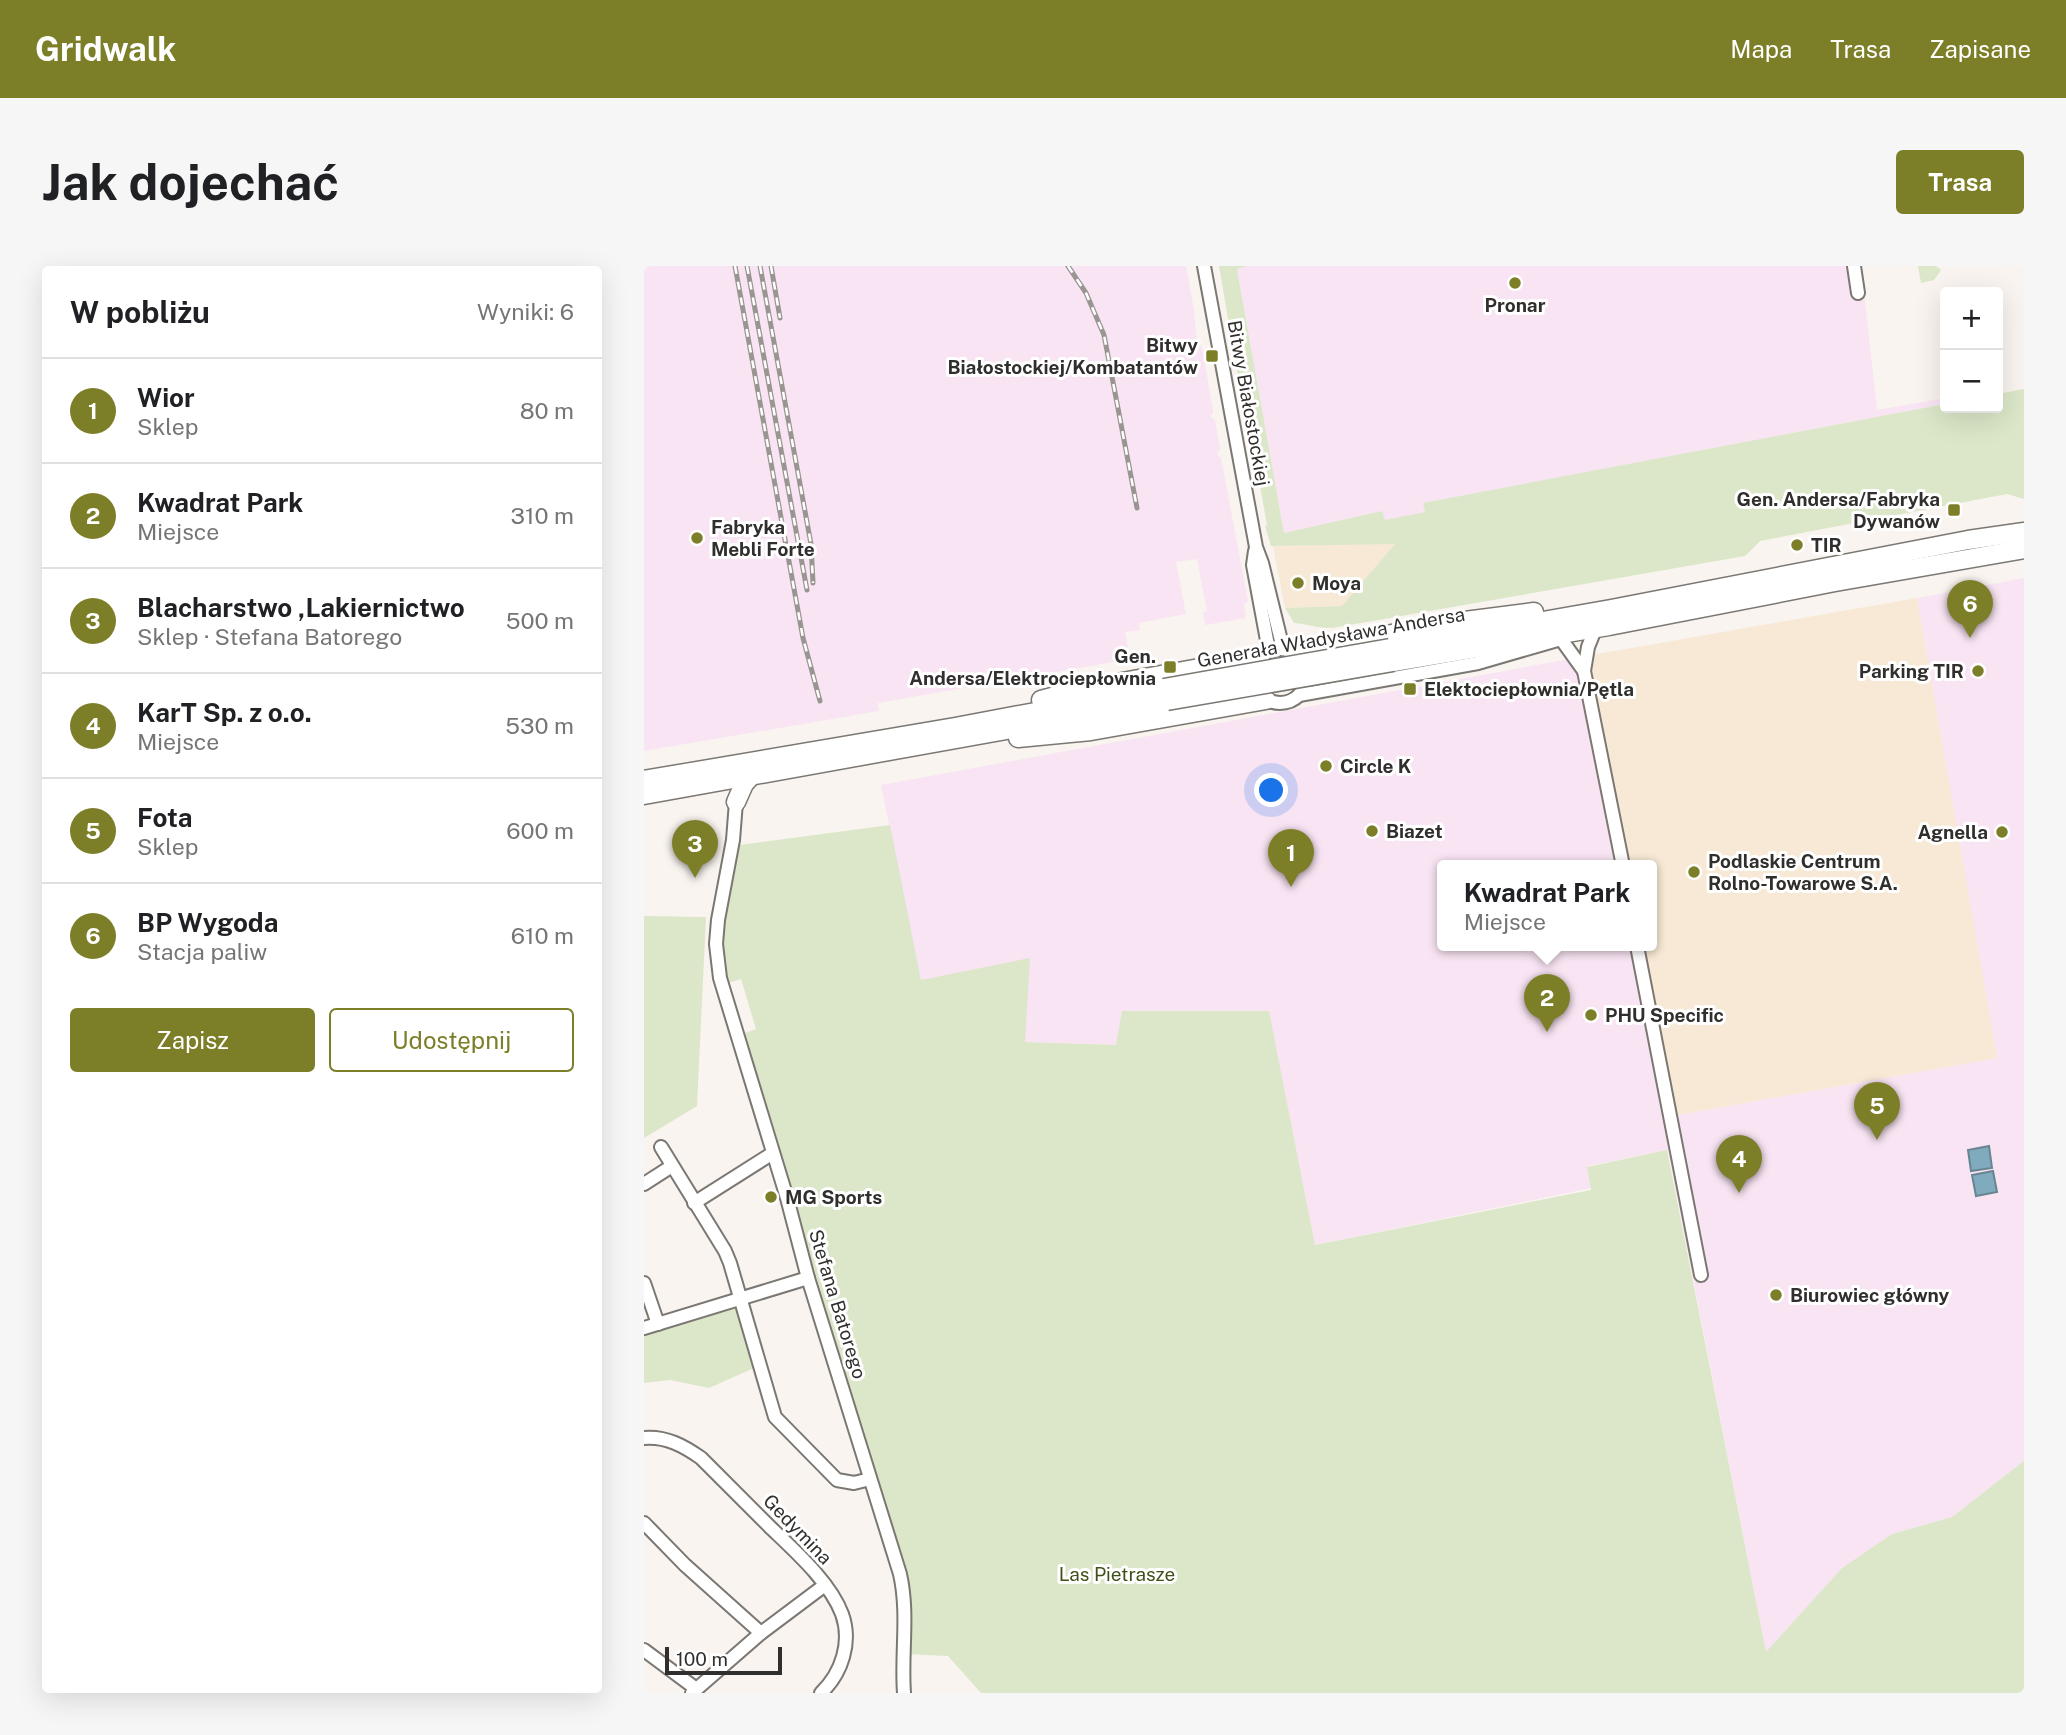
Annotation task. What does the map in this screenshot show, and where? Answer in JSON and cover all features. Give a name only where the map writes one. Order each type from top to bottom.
[{"type":"highway","name":"Generała Władysława Andersa","points":[[1605,622],[1968,540],[2024,532]]},
{"type":"highway","name":"Generała Władysława Andersa","points":[[644,795],[1166,694],[1605,622],[2024,549]]},
{"type":"highway","points":[[1288,650],[1490,617],[1586,608],[1605,622]]},
{"type":"highway","points":[[1561,639],[1605,622]]},
{"type":"highway","points":[[955,733],[977,718],[1079,690],[1265,654]]},
{"type":"highway","points":[[955,733],[981,741],[1073,734],[1266,700]]},
{"type":"highway","name":"Generała Władysława Andersa","points":[[644,780],[955,733]]},
{"type":"highway","points":[[736,802],[751,776]]},
{"type":"highway","points":[[715,782],[732,794],[736,802]]},
{"type":"street","name":"Bitwy Białostockiej","points":[[1204,266],[1256,547],[1288,650]]},
{"type":"street","points":[[1854,266],[1858,293]]},
{"type":"street","name":"Bitwy Białostockiej","points":[[1256,547],[1253,565],[1265,654]]},
{"type":"street","points":[[1605,622],[1588,647],[1584,671],[1622,860]]},
{"type":"street","points":[[1299,695],[1306,684],[1307,672],[1302,660],[1288,650],[1265,654],[1253,669],[1253,683],[1266,700],[1283,703],[1299,695],[1478,663],[1561,639],[1584,671]]},
{"type":"street","name":"Stefana Batorego","points":[[736,802],[733,840],[718,920],[716,944],[720,978],[808,1278],[900,1574],[905,1595],[904,1693]]},
{"type":"street","points":[[1638,951],[1701,1275]]},
{"type":"street","points":[[661,1147],[725,1251],[775,1417],[837,1480],[854,1483],[870,1479]]},
{"type":"street","points":[[694,1203],[773,1153]]},
{"type":"street","points":[[644,1184],[672,1166]]},
{"type":"street","points":[[644,1328],[808,1278]]},
{"type":"street","points":[[644,1283],[658,1324]]},
{"type":"street","name":"Gedymina","points":[[644,1438],[667,1439],[701,1458],[795,1551],[832,1596],[843,1617],[846,1637],[838,1672],[831,1684],[821,1693]]},
{"type":"street","points":[[644,1523],[685,1565],[761,1633]]},
{"type":"street","points":[[644,1650],[693,1690],[761,1633],[825,1586]]},
{"type":"shaded area","points":[[644,266],[1186,266],[1197,345],[1202,348],[1213,410],[1210,416],[1215,420],[1220,449],[1217,453],[1221,458],[1248,601],[1244,605],[1246,618],[1205,625],[1203,612],[1207,611],[1197,559],[1176,562],[1186,614],[1139,623],[1140,630],[1125,632],[1130,659],[878,703],[879,711],[644,751]]},
{"type":"shaded area","points":[[1861,266],[1877,410],[1940,399],[1940,405],[1424,503],[1425,512],[1384,521],[1382,511],[1284,533],[1237,268]]},
{"type":"shaded area","points":[[1396,543],[1342,606],[1285,608],[1273,546]]},
{"type":"shaded area","points":[[2024,578],[2024,1461],[1952,1517],[1892,1534],[1842,1568],[1766,1653],[1668,1150],[1587,1166],[1591,1188],[1315,1245],[1269,1012],[1122,1011],[1117,1045],[1024,1042],[921,980],[881,785],[1586,656],[1622,860],[1437,860],[1437,951],[1638,951],[1667,1117],[1997,1058],[1917,598]]},
{"type":"shaded area","points":[[1917,598],[1998,1058],[1667,1117],[1638,951],[1657,951],[1657,860],[1622,860],[1586,656]]},
{"type":"green space","points":[[1219,266],[1247,266],[1237,269],[1284,533],[1382,511],[1385,520],[1425,512],[1423,503],[1940,405],[1940,413],[2003,413],[2003,393],[2024,389],[2024,499],[2007,494],[1760,541],[1745,556],[1338,627],[1320,627],[1294,623],[1285,608],[1342,606],[1395,544],[1271,546],[1265,526],[1267,525],[1251,435],[1246,424]]},
{"type":"green space","points":[[1918,266],[1936,266],[1941,270],[1934,280],[1921,283]]},
{"type":"green space","name":"Las Pietrasze","points":[[890,825],[921,980],[1030,958],[1025,1042],[1116,1045],[1122,1011],[1269,1011],[1315,1245],[1591,1190],[1587,1167],[1667,1150],[1766,1652],[1842,1568],[1892,1534],[1952,1517],[2024,1461],[2024,1693],[981,1693],[948,1656],[903,1654],[905,1597],[737,1036],[756,1029],[741,979],[722,985],[718,960],[732,846]]},
{"type":"green space","points":[[644,916],[706,917],[697,1106],[644,1138]]},
{"type":"green space","points":[[736,1308],[754,1368],[709,1388],[670,1380],[644,1383],[644,1336]]},
{"type":"water","points":[[1989,1146],[1992,1168],[1971,1171],[1968,1150]]},
{"type":"water","points":[[1993,1171],[1997,1192],[1976,1196],[1972,1175]]},
{"type":"railway","points":[[735,266],[803,638],[820,701]]},
{"type":"railway","points":[[747,266],[807,590]]},
{"type":"railway","points":[[760,266],[811,544],[813,583]]},
{"type":"railway","points":[[771,266],[780,318]]},
{"type":"railway","points":[[1068,266],[1086,293],[1104,335],[1137,508]]},
{"type":"place","name":"Pronar","points":[[1515,283]]},
{"type":"place","name":"Bitwy Białostockiej/Kombatantów","points":[[1212,356]]},
{"type":"place","name":"Gen. Andersa/Fabryka Dywanów","points":[[1954,510]]},
{"type":"place","name":"Fabryka Mebli Forte","points":[[697,538]]},
{"type":"place","name":"TIR","points":[[1797,545]]},
{"type":"place","name":"Moya","points":[[1298,583]]},
{"type":"place","name":"BP Wygoda","points":[[1970,638]]},
{"type":"place","name":"Gen. Andersa/Elektrociepłownia","points":[[1170,667]]},
{"type":"place","name":"Parking TIR","points":[[1978,671]]},
{"type":"place","name":"Elektociepłownia/Pętla","points":[[1410,689]]},
{"type":"place","name":"Circle K","points":[[1326,766]]},
{"type":"place","name":"Biazet","points":[[1372,831]]},
{"type":"place","name":"Agnella","points":[[2002,832]]},
{"type":"place","name":"Podlaskie Centrum Rolno-Towarowe S.A.","points":[[1694,872]]},
{"type":"place","name":"Blacharstwo ,Lakiernictwo","points":[[695,878]]},
{"type":"place","name":"Wior","points":[[1291,887]]},
{"type":"place","name":"PHU Specific","points":[[1591,1015]]},
{"type":"place","name":"Kwadrat Park","points":[[1547,1032]]},
{"type":"place","name":"Fota","points":[[1877,1140]]},
{"type":"place","name":"KarT Sp. z o.o.","points":[[1739,1193]]},
{"type":"place","name":"MG Sports","points":[[771,1197]]},
{"type":"place","name":"Biurowiec główny","points":[[1776,1295]]}]
